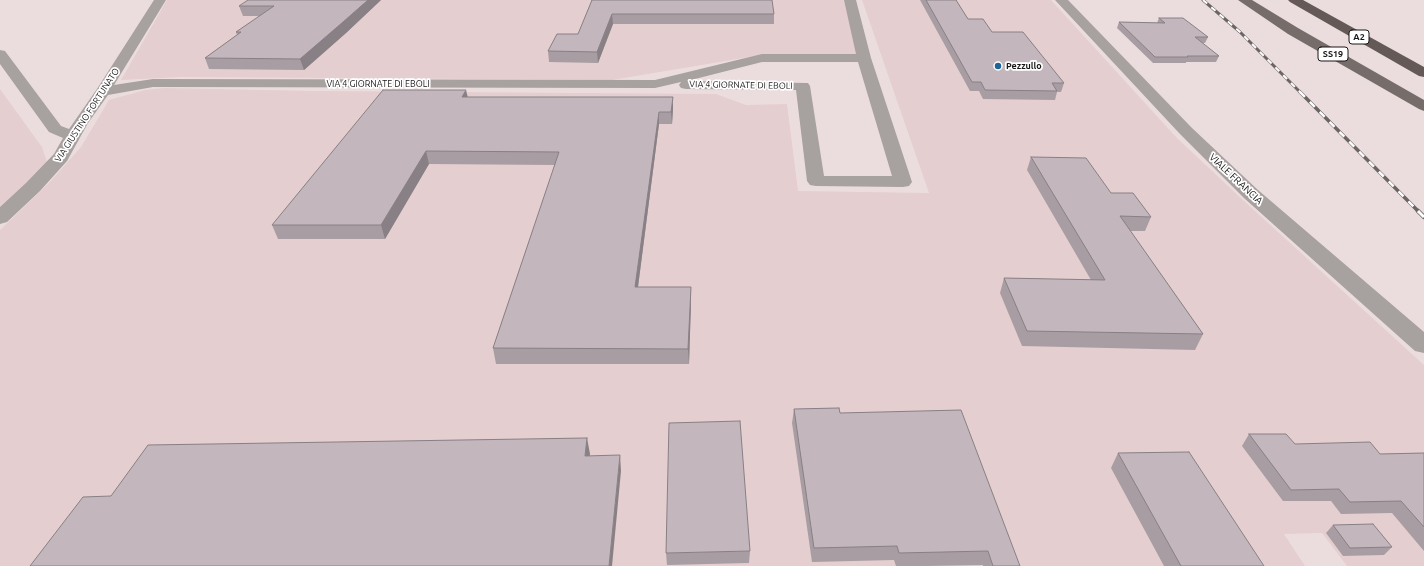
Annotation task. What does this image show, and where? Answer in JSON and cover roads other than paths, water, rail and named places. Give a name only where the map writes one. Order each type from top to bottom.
[{"type":"highway","name":"A2","points":[[1294,0],[1424,73]]},
{"type":"highway","name":"A2","points":[[1317,0],[1364,25]]},
{"type":"main road","name":"SS19","points":[[1244,0],[1293,31],[1424,106]]},
{"type":"street","name":"VIA GIUSTINO FORTUNATO","points":[[0,218],[33,187],[61,157],[80,123],[103,91],[160,0]]},
{"type":"street","name":"VIA 4 GIORNATE DI EBOLI","points":[[103,91],[153,83],[655,84],[803,86],[816,181],[903,182],[864,58],[850,0]]},
{"type":"street","name":"VIALE FRANCIA","points":[[1061,0],[1186,131],[1250,194],[1424,345]]},
{"type":"street","points":[[0,54],[54,129],[73,136]]},
{"type":"street","name":"VIA 4 GIORNATE DI EBOLI","points":[[655,84],[762,58],[864,58]]},
{"type":"railway","points":[[1203,0],[1240,32],[1300,92]]},
{"type":"railway","points":[[1300,92],[1419,212]]},
{"type":"railway","points":[[1419,212],[1424,217]]},
{"type":"place","name":"Pezzullo","points":[[998,66]]}]
